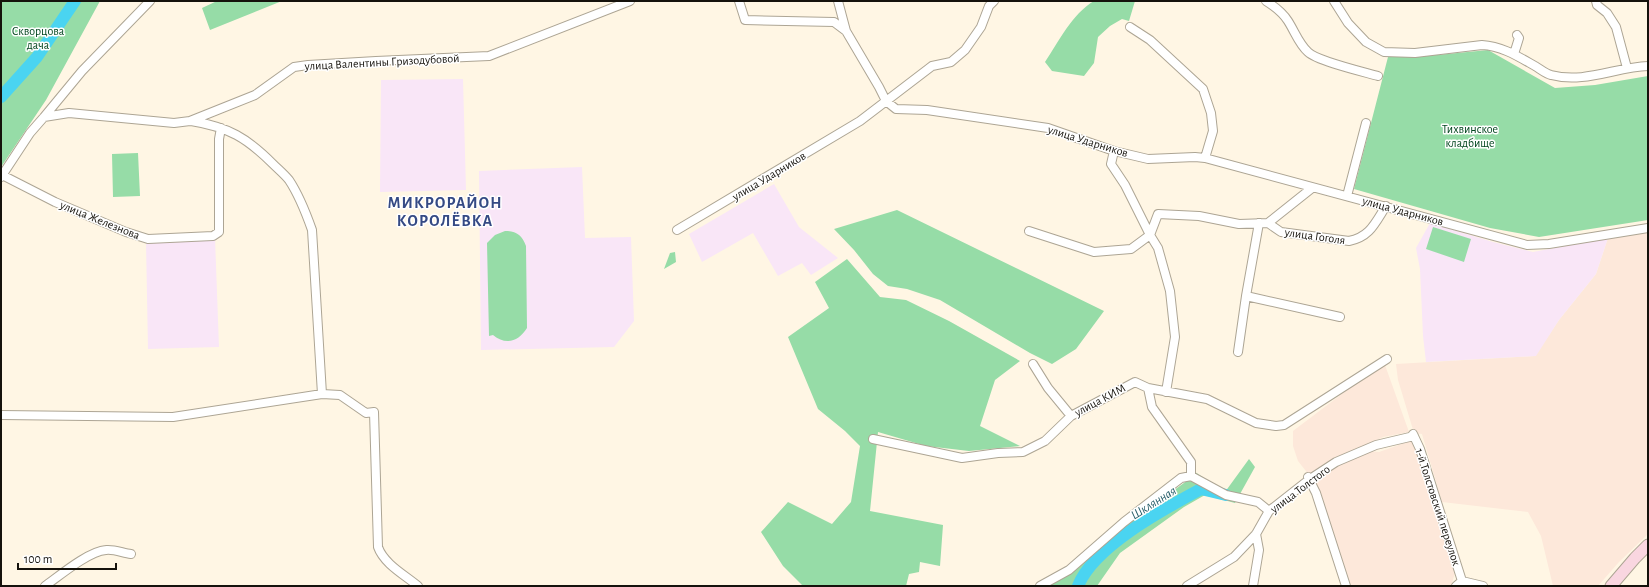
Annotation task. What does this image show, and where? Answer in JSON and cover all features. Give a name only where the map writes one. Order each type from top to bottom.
[{"type":"main road","points":[[1612,586],[1648,545]]},
{"type":"street","points":[[2,176],[30,133],[82,71],[150,1]]},
{"type":"street","name":"улица Валентины Гризодубовой","points":[[44,116],[69,114],[174,123],[190,121],[255,95],[294,67],[376,61],[489,56],[630,1]]},
{"type":"street","points":[[739,1],[745,20],[834,22],[846,30]]},
{"type":"street","points":[[838,1],[846,30],[886,101],[932,66],[951,62],[965,50],[981,28],[989,6],[994,1]]},
{"type":"street","points":[[1266,1],[1274,6],[1288,20],[1296,38],[1309,53],[1332,63],[1378,76]]},
{"type":"street","points":[[1334,1],[1348,23],[1366,42],[1384,52],[1415,53],[1482,45],[1492,46],[1514,54],[1551,75],[1572,77],[1603,75],[1627,68],[1648,66]]},
{"type":"street","points":[[1596,1],[1597,5],[1607,13],[1616,27],[1627,68]]},
{"type":"street","points":[[1130,27],[1150,40],[1203,89],[1211,113],[1212,131],[1205,158]]},
{"type":"street","points":[[1514,54],[1519,38],[1517,35]]},
{"type":"street","name":"улица Ударников","points":[[677,230],[823,144],[860,121],[886,101],[896,109],[927,110],[1048,128],[1114,151],[1148,159],[1205,158],[1527,245],[1549,244],[1648,228]]},
{"type":"street","points":[[190,121],[213,124],[242,137],[260,151],[288,180],[303,207],[312,230],[322,394]]},
{"type":"street","points":[[1347,196],[1366,124]]},
{"type":"street","name":"улица Железнова","points":[[2,176],[55,202],[126,232],[148,239],[213,236],[219,232],[219,139],[221,128]]},
{"type":"street","points":[[1114,151],[1111,164],[1125,185],[1158,248],[1170,291],[1175,337],[1166,392]]},
{"type":"street","points":[[1268,223],[1312,188]]},
{"type":"street","name":"улица Гоголя","points":[[1150,235],[1158,214],[1199,216],[1239,224],[1268,223],[1282,232],[1349,241],[1367,235],[1386,206]]},
{"type":"street","points":[[1238,352],[1259,223]]},
{"type":"street","points":[[1029,231],[1094,252],[1131,249],[1150,235]]},
{"type":"street","points":[[1246,296],[1340,317]]},
{"type":"street","name":"улица КИМ","points":[[873,439],[962,458],[998,453],[1023,452],[1045,441],[1071,416],[1135,382],[1148,388],[1207,399],[1256,423],[1276,426],[1284,425],[1387,359]]},
{"type":"street","points":[[1034,364],[1048,388],[1071,416]]},
{"type":"street","points":[[1148,388],[1152,407],[1191,462],[1191,476]]},
{"type":"street","points":[[1,415],[173,417],[322,394],[340,395],[366,413],[374,412],[378,547],[380,554],[387,561],[418,586]]},
{"type":"street","name":"улица Толстого","points":[[1187,586],[1234,557],[1256,534],[1268,511],[1309,478],[1336,462],[1376,445],[1413,435]]},
{"type":"street","name":"1-й Толстовский переулок","points":[[1413,435],[1420,449],[1459,583]]},
{"type":"street","points":[[1040,586],[1069,570],[1124,522],[1181,478],[1191,476],[1226,495],[1258,502],[1268,511]]},
{"type":"street","points":[[1309,478],[1316,493],[1346,586]]},
{"type":"street","points":[[1253,586],[1259,550],[1256,534]]},
{"type":"street","points":[[45,586],[68,569],[96,553],[106,550],[131,554]]},
{"type":"street","points":[[1459,583],[1483,586]]},
{"type":"shaded area","points":[[463,79],[466,190],[380,192],[381,80]]},
{"type":"shaded area","points":[[582,167],[585,238],[631,237],[634,321],[614,347],[481,350],[479,171]]},
{"type":"shaded area","points":[[774,184],[799,227],[838,258],[811,275],[802,263],[778,276],[753,233],[702,262],[689,234]]},
{"type":"shaded area","points":[[1430,223],[1493,242],[1533,252],[1608,238],[1596,274],[1559,320],[1536,356],[1426,362],[1423,336],[1420,269],[1416,248]]},
{"type":"shaded area","points":[[1648,233],[1648,534],[1619,562],[1598,586],[1553,586],[1541,536],[1528,512],[1442,502],[1422,434],[1414,433],[1398,380],[1396,364],[1535,356],[1559,320],[1596,274],[1608,238]]},
{"type":"shaded area","points":[[215,238],[219,347],[148,349],[146,242]]},
{"type":"shaded area","points":[[1385,365],[1409,432],[1383,437],[1322,466],[1309,475],[1298,461],[1293,446],[1293,431],[1367,375]]},
{"type":"shaded area","points":[[1413,440],[1455,573],[1451,586],[1351,586],[1316,483],[1338,464],[1368,451],[1379,452]]},
{"type":"green space","name":"Скворцова дача","points":[[1,1],[100,1],[46,100],[1,167]]},
{"type":"green space","points":[[217,1],[282,1],[210,30],[202,8]]},
{"type":"green space","points":[[1094,1],[1135,1],[1129,21],[1122,19],[1110,26],[1098,37],[1094,63],[1084,76],[1052,71],[1045,62],[1073,20],[1086,6]]},
{"type":"green space","name":"Тихвинское кладбище","points":[[1488,50],[1555,88],[1595,85],[1648,76],[1648,220],[1539,237],[1490,228],[1354,189],[1388,57],[1437,55]]},
{"type":"green space","points":[[138,153],[140,196],[113,197],[112,154]]},
{"type":"green space","points":[[897,210],[1104,311],[1076,349],[1052,364],[1030,353],[940,300],[907,289],[888,286],[873,274],[854,250],[834,229]]},
{"type":"green space","points":[[1433,227],[1471,239],[1464,262],[1426,249]]},
{"type":"green space","points":[[505,231],[518,234],[523,239],[526,246],[527,328],[516,339],[507,341],[493,335],[489,336],[487,243],[495,235]]},
{"type":"green space","points":[[675,252],[676,262],[664,269],[670,253]]},
{"type":"green space","points":[[847,259],[880,297],[906,300],[949,321],[1020,361],[995,380],[980,426],[1020,446],[969,451],[926,446],[878,432],[870,511],[943,525],[940,566],[920,562],[919,572],[909,574],[906,586],[803,586],[783,566],[761,532],[788,502],[832,524],[851,502],[860,446],[845,431],[818,409],[788,337],[829,308],[815,282]]},
{"type":"green space","points":[[1249,459],[1255,467],[1235,503],[1205,495],[1184,507],[1120,553],[1097,586],[1043,586],[1188,480],[1195,472],[1225,492]]},
{"type":"waterway","points":[[1,97],[37,57],[75,1]]},
{"type":"waterway","name":"Шклянная","points":[[1078,586],[1086,571],[1099,557],[1114,543],[1150,518],[1201,489],[1226,495]]},
{"type":"district","name":"МИКРОРАЙОН КОРОЛЁВКА","points":[[445,211]]}]
